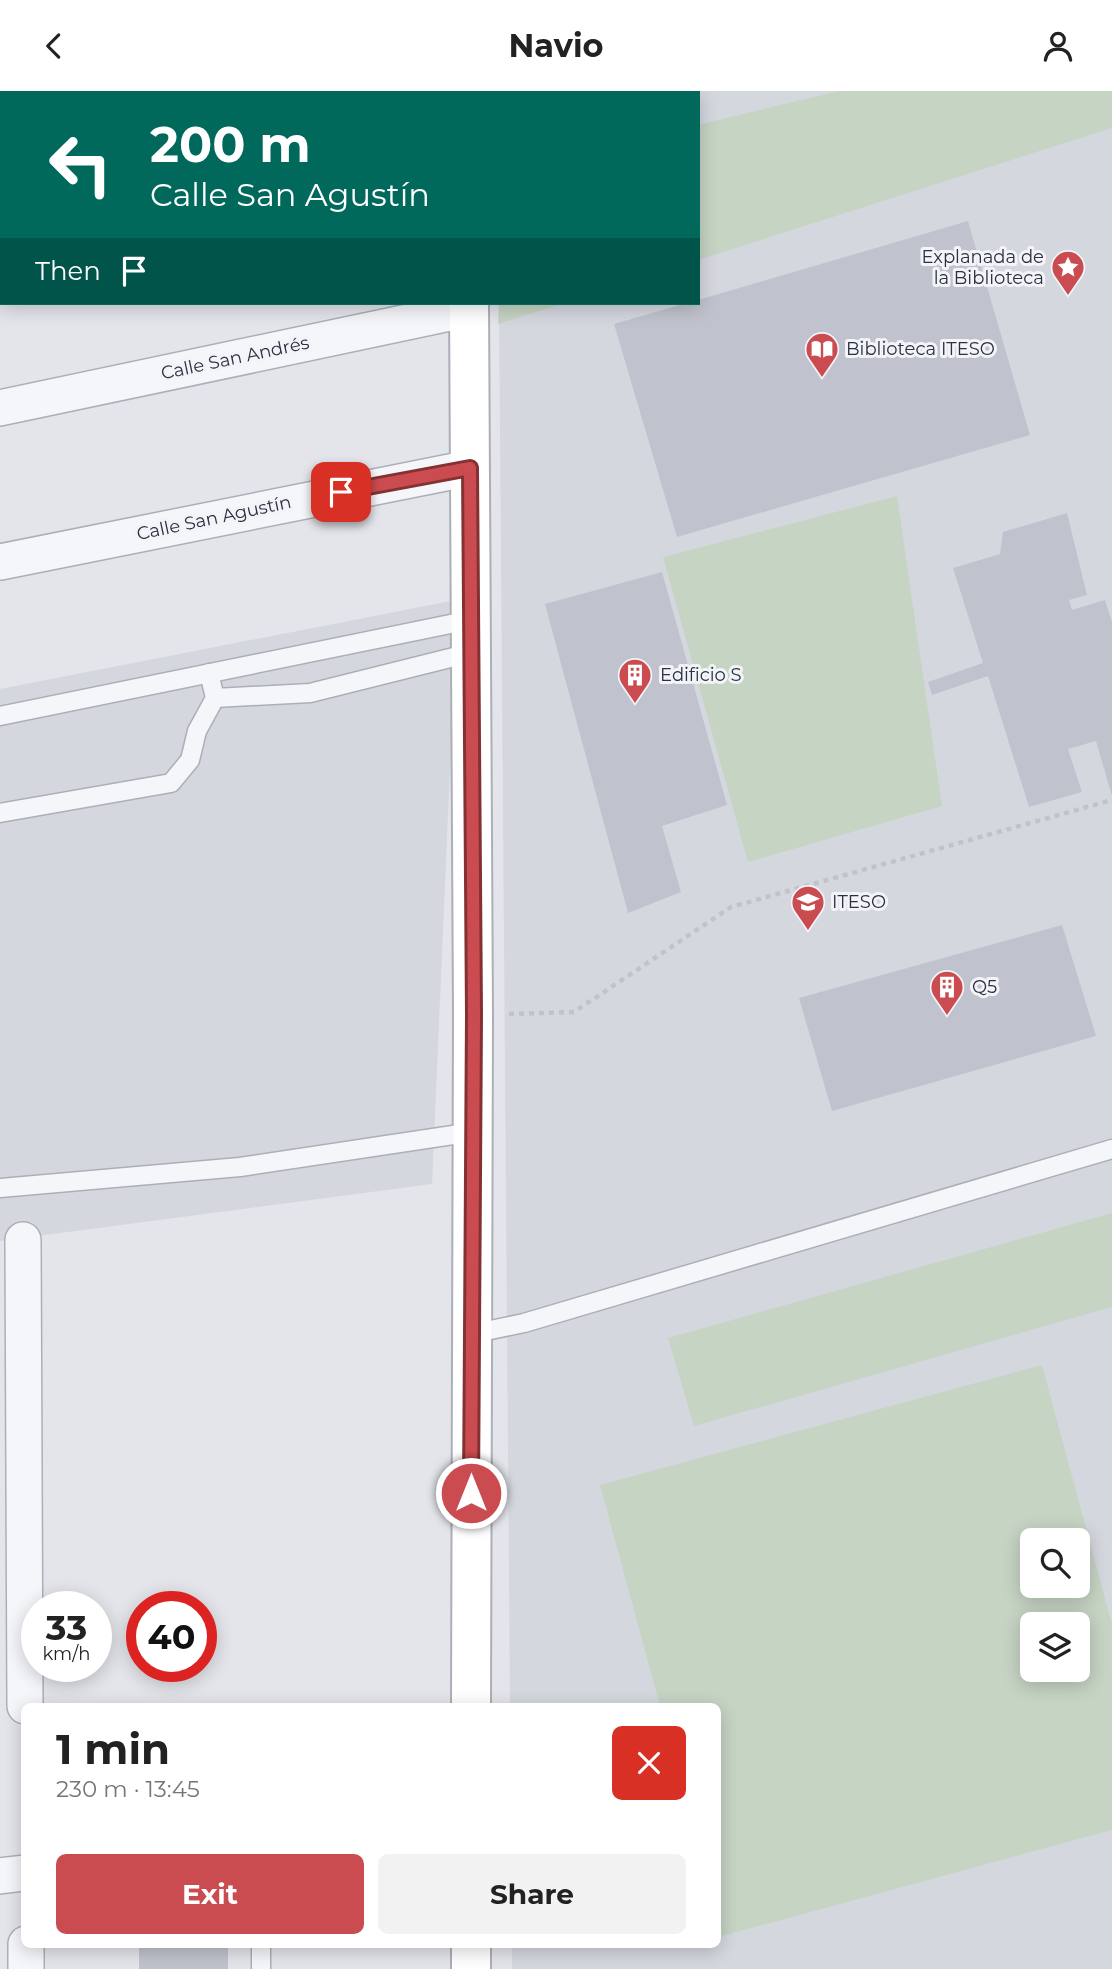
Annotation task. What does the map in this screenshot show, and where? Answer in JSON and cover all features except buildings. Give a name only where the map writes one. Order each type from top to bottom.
[{"type":"street","name":"Calle San Andrés","points":[[0,408],[469,306]]},
{"type":"street","points":[[469,306],[474,1015],[471,1703]]},
{"type":"street","name":"Calle San Agustín","points":[[0,562],[470,468]]},
{"type":"street","points":[[17,1688],[12,1313],[23,1240]]},
{"type":"street","points":[[0,1876],[21,1873]]},
{"type":"street","points":[[26,1948],[26,1969]]},
{"type":"street","points":[[471,1948],[471,1969]]},
{"type":"lane","points":[[0,716],[209,673],[470,637]]},
{"type":"lane","points":[[215,698],[310,693],[470,637]]},
{"type":"lane","points":[[0,813],[171,783],[190,760],[197,731],[215,698],[209,673]]},
{"type":"lane","points":[[0,1188],[240,1167],[473,1132]]},
{"type":"lane","points":[[471,1334],[537,1319],[1112,1149]]},
{"type":"lane","points":[[261,1948],[261,1969]]},
{"type":"path","points":[[474,1015],[574,1012],[731,907],[1112,800]]},
{"type":"shaded area","name":"ITESO","points":[[700,91],[1112,91],[1112,1969],[512,1969],[512,1948],[721,1948],[721,1703],[510,1703],[499,305],[700,305]]},
{"type":"shaded area","points":[[451,601],[454,678],[432,1184],[0,1241],[0,689]]},
{"type":"green space","points":[[838,91],[1112,91],[1112,128],[700,259],[700,125]]},
{"type":"green space","points":[[499,305],[559,305],[498,324]]},
{"type":"green space","points":[[897,496],[942,806],[748,862],[663,557]]},
{"type":"green space","points":[[1112,1213],[1112,1307],[694,1426],[668,1338]]},
{"type":"green space","points":[[1042,1365],[1086,1528],[1020,1528],[1020,1598],[1090,1598],[1090,1543],[1112,1624],[1112,1830],[722,1936],[721,1703],[659,1703],[600,1485]]},
{"type":"place","name":"Explanada de la Biblioteca","points":[[1068,297]]},
{"type":"place","name":"Biblioteca ITESO","points":[[822,379]]},
{"type":"place","name":"Edificio S","points":[[635,705]]},
{"type":"place","name":"ITESO","points":[[808,932]]},
{"type":"place","name":"Q5","points":[[947,1017]]},
{"type":"route","points":[[341,492],[470,468],[474,1015],[471,1493]]}]
